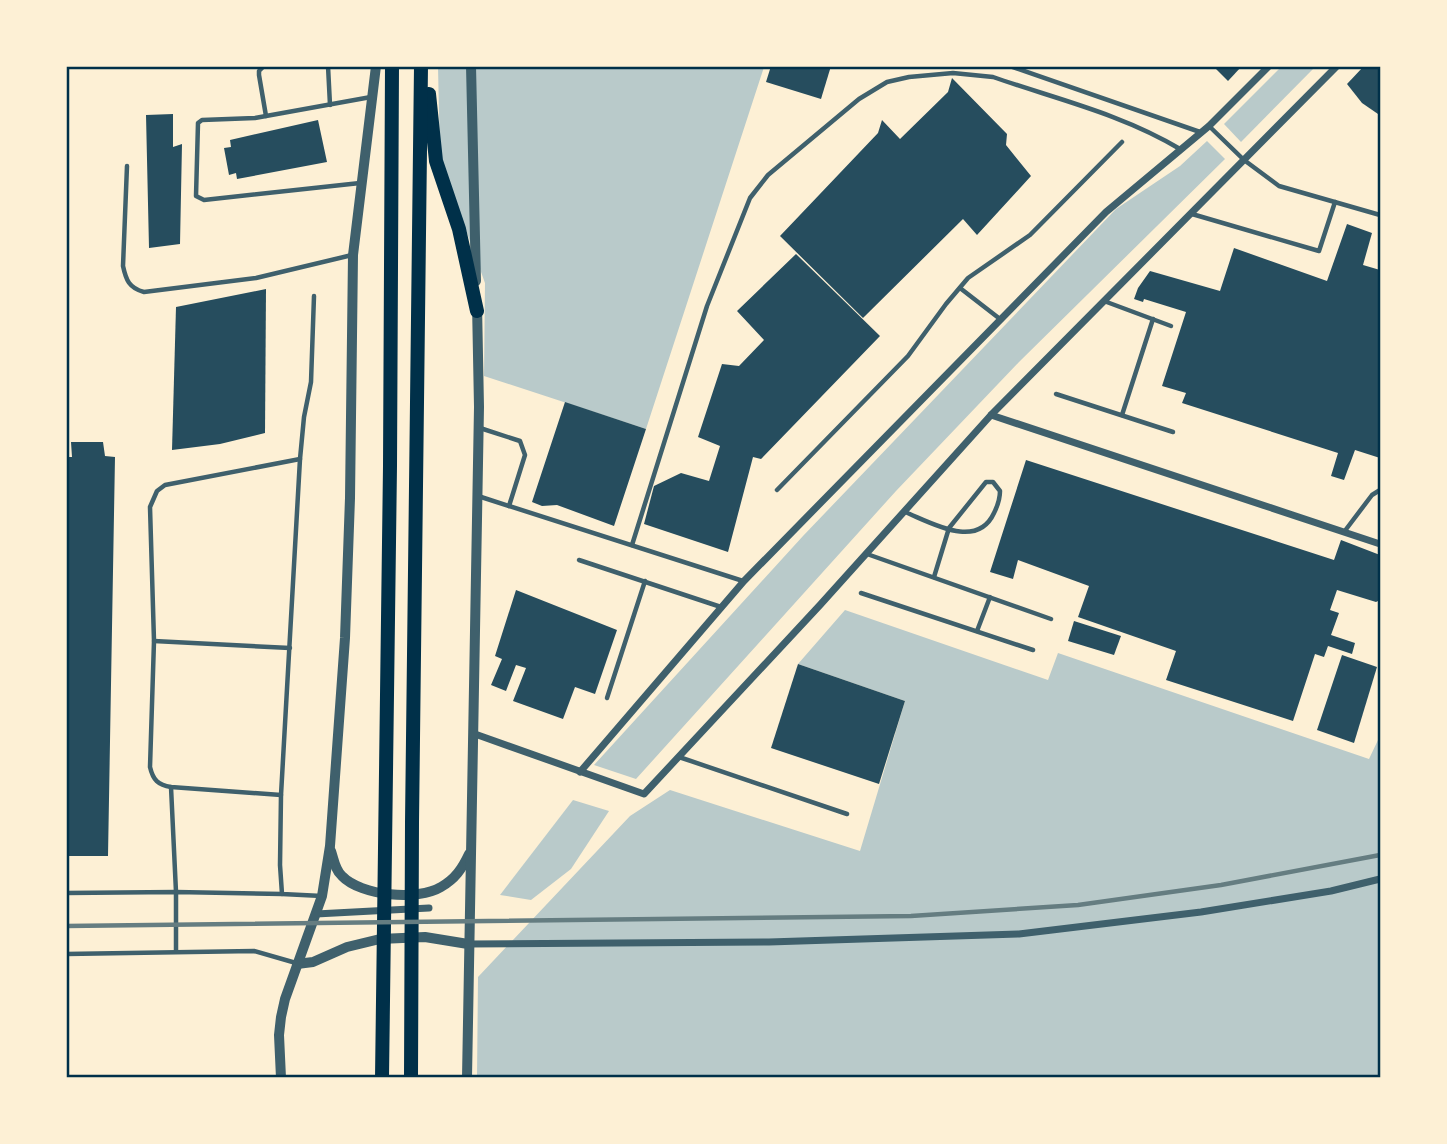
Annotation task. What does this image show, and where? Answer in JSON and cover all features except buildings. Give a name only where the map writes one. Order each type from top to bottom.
[{"type":"highway","points":[[382,1077],[392,66]]},
{"type":"highway","points":[[411,1077],[421,66]]},
{"type":"highway","points":[[429,66],[430,109],[436,161],[459,229],[477,311]]},
{"type":"street","points":[[281,1077],[281,1017],[297,964],[323,896],[330,846],[345,638],[353,255],[374,66]]},
{"type":"street","points":[[467,1077],[479,427],[471,66]]},
{"type":"street","points":[[580,772],[744,581],[1106,212],[1209,126],[1269,66]]},
{"type":"street","points":[[475,734],[644,794],[991,415],[1337,66]]},
{"type":"street","points":[[991,415],[1381,544]]},
{"type":"street","points":[[330,846],[337,870],[343,878],[370,891],[400,894],[425,894],[442,887],[459,872],[472,849]]},
{"type":"street","points":[[297,964],[313,962],[347,947],[380,939],[425,937],[468,944],[769,942],[1019,934],[1201,912],[1331,891],[1381,879]]},
{"type":"street","points":[[316,914],[429,908]]},
{"type":"lane","points":[[264,66],[259,75],[266,116]]},
{"type":"lane","points":[[328,66],[330,104]]},
{"type":"lane","points":[[1010,66],[1201,133]]},
{"type":"lane","points":[[632,545],[707,306],[750,198],[768,175],[859,99],[887,82],[909,77],[974,74],[993,77],[1116,117],[1152,132],[1180,149]]},
{"type":"lane","points":[[360,183],[204,200],[196,196],[198,123],[202,120],[266,116],[372,97]]},
{"type":"lane","points":[[1209,126],[1244,160],[1279,186],[1381,215]]},
{"type":"lane","points":[[777,490],[908,356],[968,278],[1030,235],[1122,142]]},
{"type":"lane","points":[[127,166],[123,266],[126,281],[136,290],[144,292],[256,278],[353,255]]},
{"type":"lane","points":[[1191,214],[1319,251],[1335,202]]},
{"type":"lane","points":[[960,288],[1000,320]]},
{"type":"lane","points":[[282,894],[279,865],[281,795],[300,459],[311,382],[314,296]]},
{"type":"lane","points":[[1104,301],[1171,326]]},
{"type":"lane","points":[[1122,415],[1153,319]]},
{"type":"lane","points":[[1056,394],[1173,432]]},
{"type":"lane","points":[[479,427],[520,440],[525,455],[509,506]]},
{"type":"lane","points":[[281,795],[171,787],[153,779],[150,767],[154,641],[150,506],[157,491],[165,485],[300,459]]},
{"type":"lane","points":[[904,511],[949,528],[968,532],[985,528],[998,505],[1000,491],[997,485],[989,481],[983,485],[949,528],[934,577]]},
{"type":"lane","points":[[1345,532],[1372,495],[1381,490]]},
{"type":"lane","points":[[477,495],[744,581]]},
{"type":"lane","points":[[1372,495],[1381,499]]},
{"type":"lane","points":[[866,554],[1051,619]]},
{"type":"lane","points":[[579,560],[722,607]]},
{"type":"lane","points":[[607,698],[645,581]]},
{"type":"lane","points":[[861,593],[1033,650]]},
{"type":"lane","points":[[977,631],[990,597]]},
{"type":"lane","points":[[154,641],[290,648]]},
{"type":"lane","points":[[678,757],[847,814]]},
{"type":"lane","points":[[171,787],[176,951]]},
{"type":"lane","points":[[66,893],[176,891],[323,896]]},
{"type":"lane","points":[[66,954],[254,951],[297,964]]},
{"type":"shaded area","points":[[1282,66],[1315,67],[1241,142],[1224,124]]},
{"type":"shaded area","points":[[438,67],[764,67],[646,429],[484,376],[485,283],[440,158]]},
{"type":"shaded area","points":[[1207,141],[1225,159],[1019,362],[896,491],[636,779],[594,765],[803,536],[1116,209],[1180,166]]},
{"type":"shaded area","points":[[845,610],[1048,680],[1058,653],[1369,759],[1378,740],[1380,741],[1380,1077],[477,1078],[478,977],[630,816],[670,790],[860,851],[905,701],[798,664]]},
{"type":"shaded area","points":[[573,800],[609,811],[571,869],[531,900],[500,895]]},
{"type":"railway","points":[[66,926],[911,916],[1078,905],[1221,885],[1380,855]]}]
